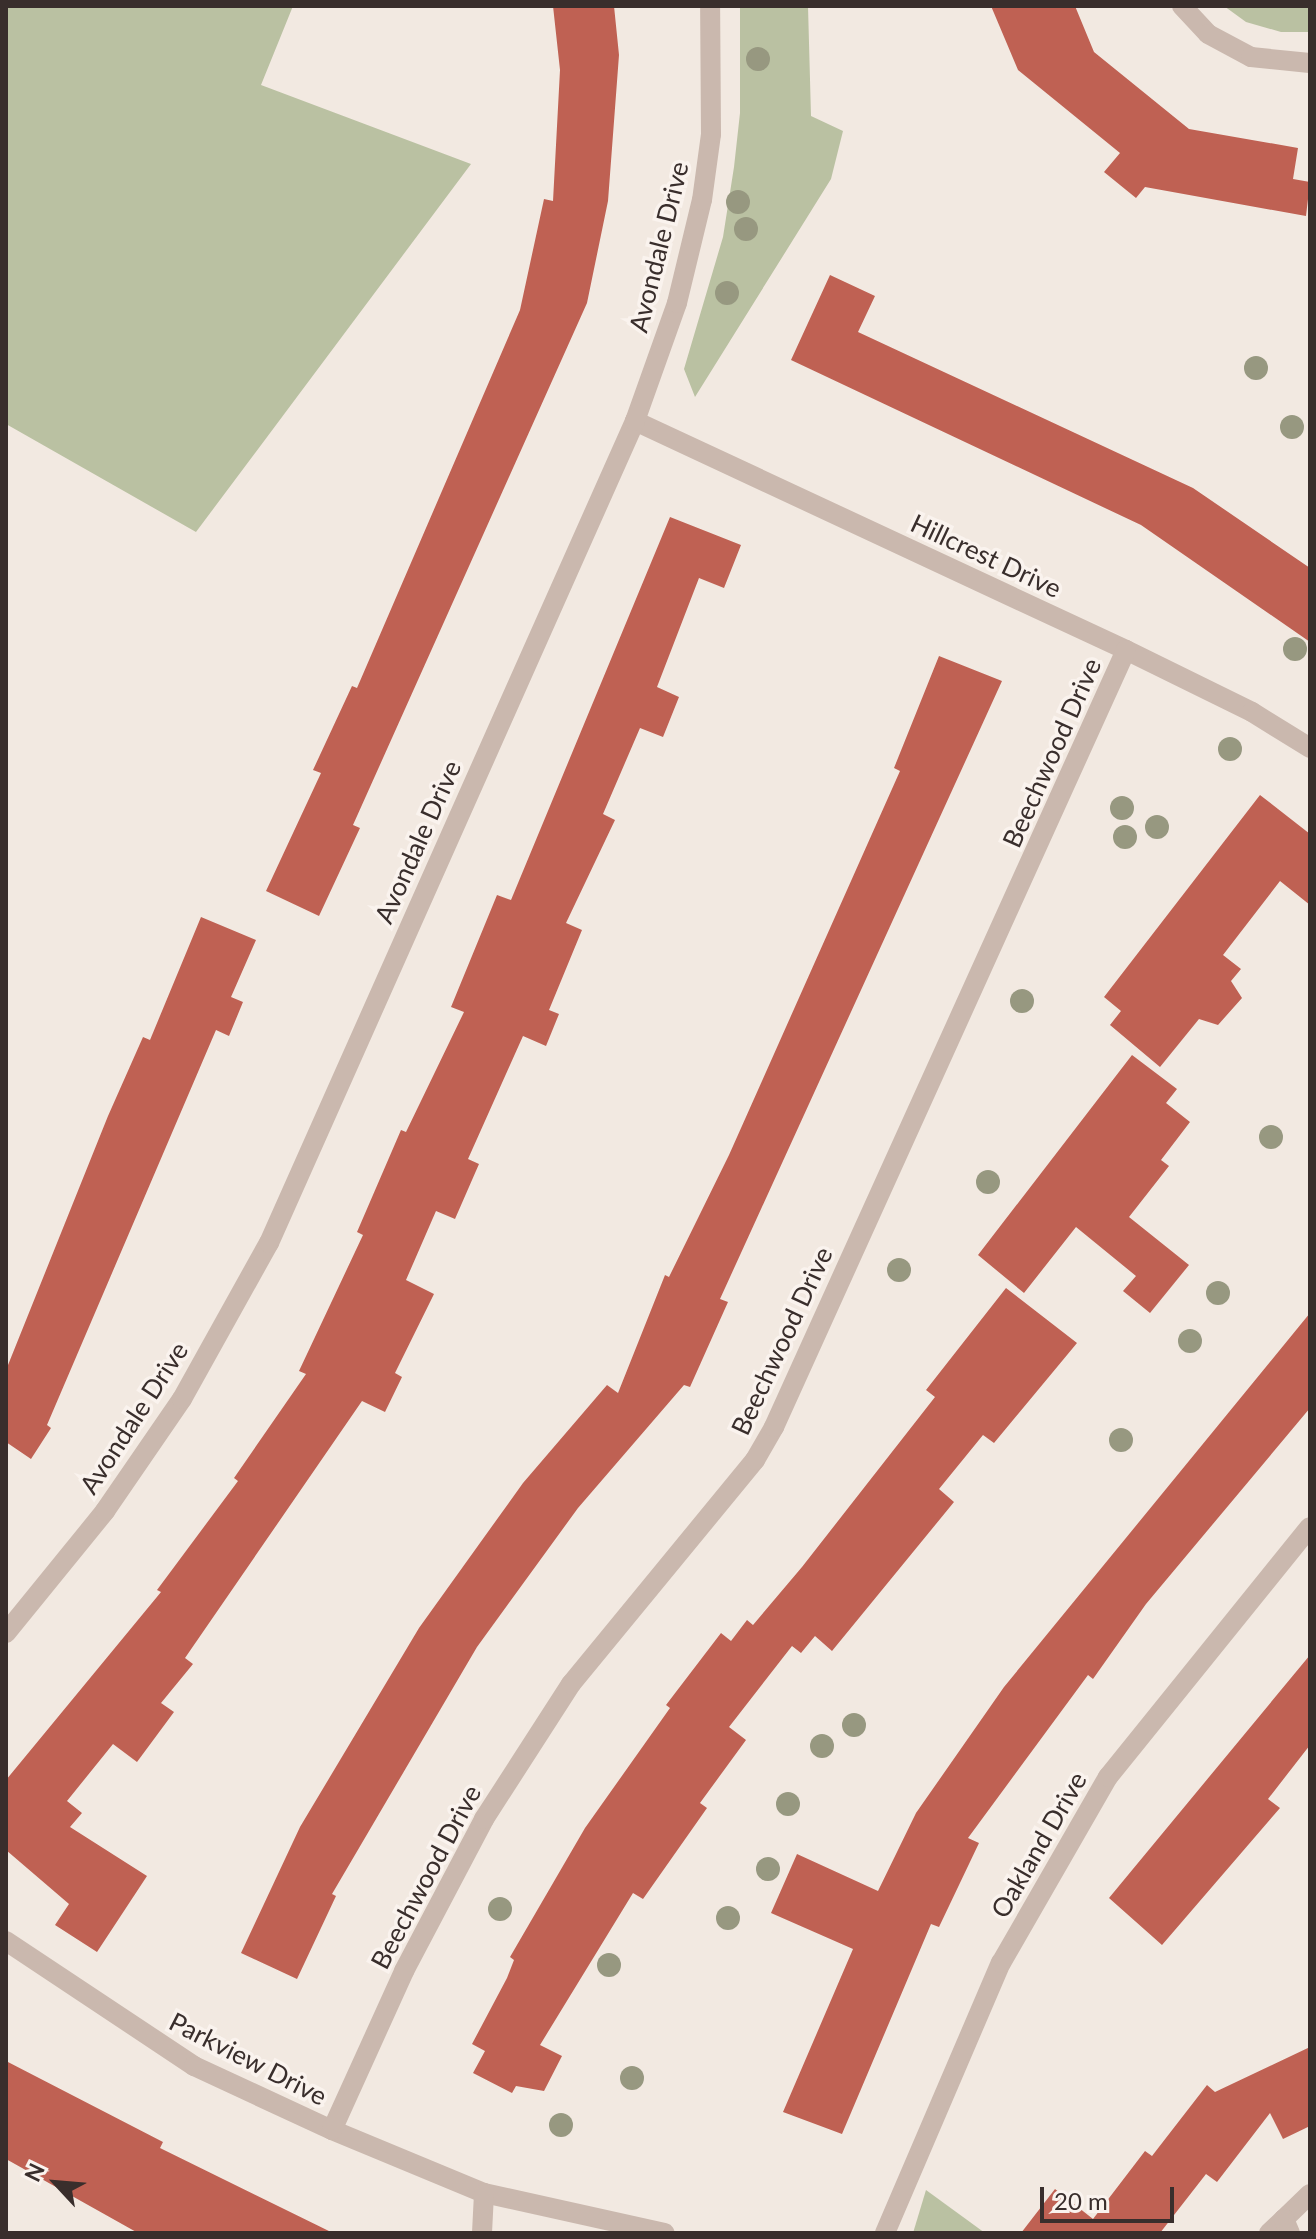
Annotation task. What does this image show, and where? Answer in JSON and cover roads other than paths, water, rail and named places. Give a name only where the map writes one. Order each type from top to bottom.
[{"type":"street","name":"Avondale Drive","points":[[6,1633],[105,1511],[182,1399],[269,1243],[635,421],[677,303],[702,200],[714,79],[710,6]]},
{"type":"street","points":[[1182,6],[1208,34],[1251,57],[1310,63]]},
{"type":"street","name":"Hillcrest Drive","points":[[635,421],[1126,650],[1252,712],[1310,748]]},
{"type":"street","name":"Beechwood Drive","points":[[332,2130],[404,1971],[484,1819],[571,1684],[755,1460],[774,1427],[1126,650]]},
{"type":"street","name":"Oakland Drive","points":[[885,2233],[1001,1963],[1108,1777],[1310,1527]]},
{"type":"street","name":"Parkview Drive","points":[[6,1941],[194,2066],[332,2130],[484,2193],[665,2233]]},
{"type":"street","points":[[482,2233],[484,2193]]},
{"type":"street","points":[[1269,2233],[1287,2226],[1310,2194]]}]
